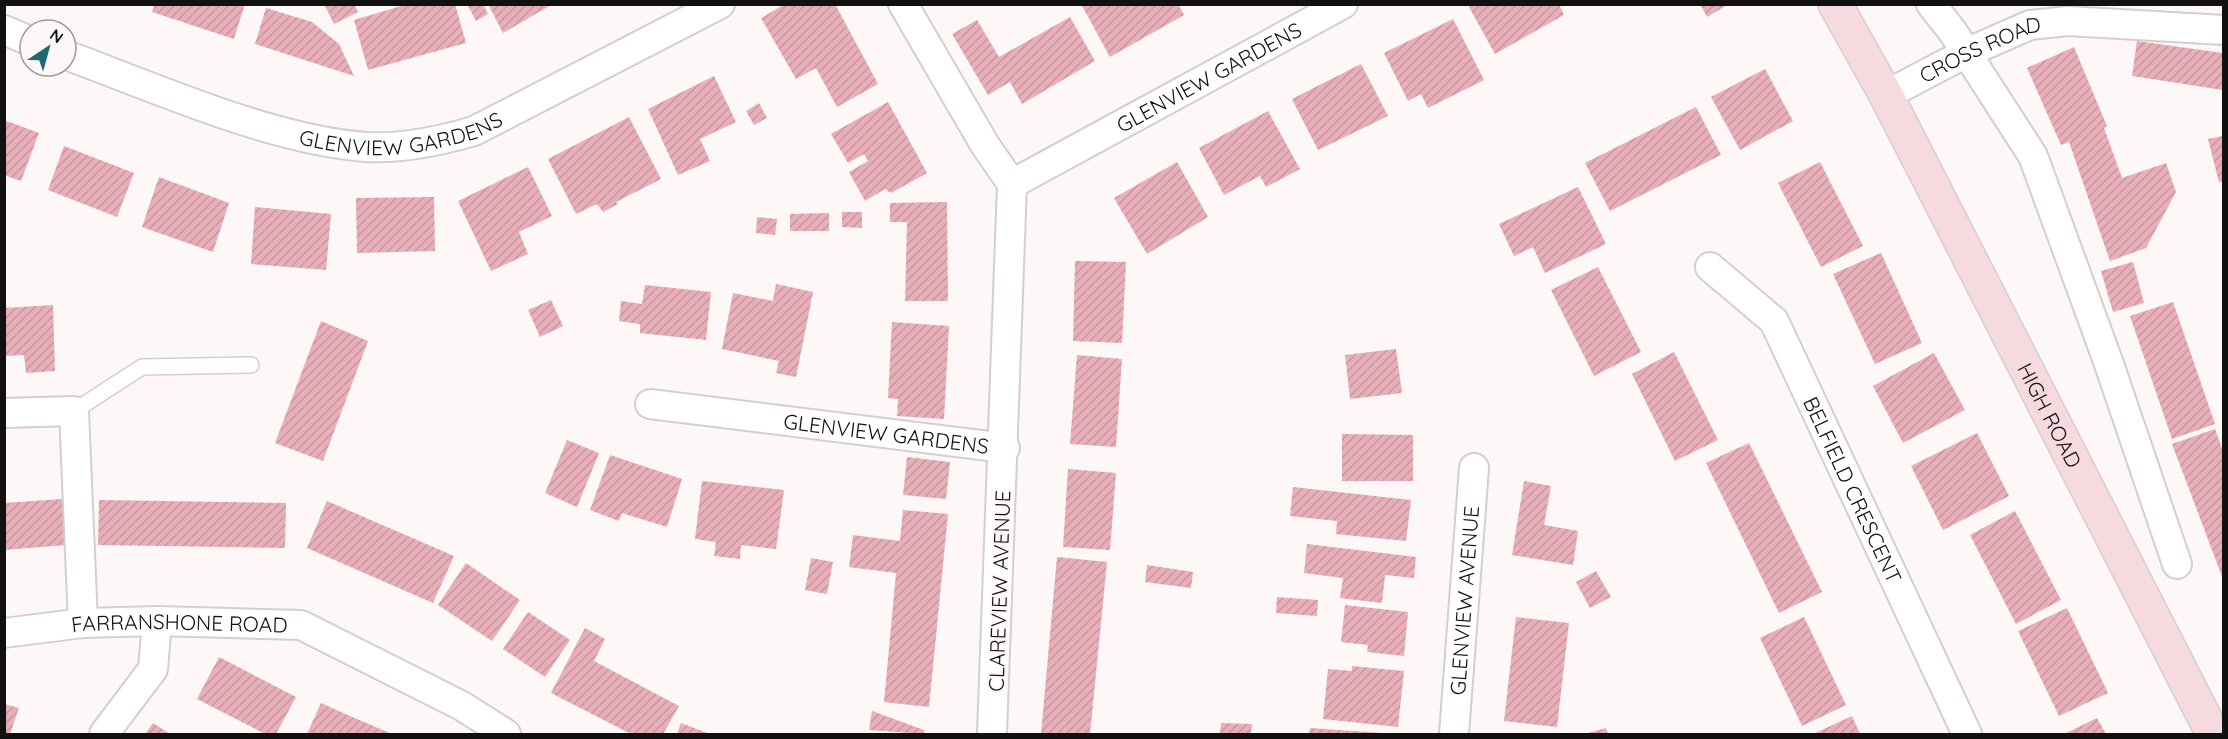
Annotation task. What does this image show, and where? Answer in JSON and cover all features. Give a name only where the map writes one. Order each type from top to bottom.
[{"type":"main road","name":"HIGH ROAD","points":[[1835,4],[1886,95],[2213,735]]},
{"type":"street","name":"GLENVIEW GARDENS","points":[[78,59],[204,105],[325,141],[366,147],[443,141],[474,131],[720,4]]},
{"type":"street","points":[[903,4],[985,145],[1012,184]]},
{"type":"street","name":"GLENVIEW GARDENS","points":[[650,404],[1005,448],[1012,184],[1342,4]]},
{"type":"street","points":[[1930,4],[1966,53],[2033,156],[2177,564]]},
{"type":"street","name":"CROSS ROAD","points":[[1886,95],[1966,53],[2030,25],[2068,21],[2223,30]]},
{"type":"street","points":[[4,30],[18,36]]},
{"type":"street","name":"BELFIELD CRESCENT","points":[[1710,267],[1774,321],[1967,735]]},
{"type":"street","points":[[4,414],[74,411],[83,623]]},
{"type":"street","name":"CLAREVIEW AVENUE","points":[[992,735],[1005,448]]},
{"type":"street","name":"GLENVIEW AVENUE","points":[[1454,735],[1474,468]]},
{"type":"street","points":[[104,735],[153,669],[157,621]]},
{"type":"street","name":"FARRANSHONE ROAD","points":[[4,633],[83,623],[157,621],[301,625],[462,706],[507,735]]},
{"type":"lane","points":[[74,411],[142,367],[251,365]]},
{"type":"building","points":[[155,4],[245,4],[234,39],[152,12]]},
{"type":"building","points":[[324,4],[354,4],[358,12],[334,24]]},
{"type":"building","points":[[408,4],[455,4],[466,43],[368,70],[354,20]]},
{"type":"building","points":[[467,4],[483,4],[488,14],[476,21]]},
{"type":"building","points":[[488,4],[553,4],[503,33]]},
{"type":"building","points":[[785,4],[835,4],[878,84],[837,107],[816,68],[796,79],[761,18]]},
{"type":"building","points":[[1081,4],[1178,4],[1184,15],[1110,57]]},
{"type":"building","points":[[1473,4],[1559,4],[1564,15],[1495,54],[1469,7]]},
{"type":"building","points":[[1700,4],[1729,4],[1707,17]]},
{"type":"building","points":[[266,8],[312,22],[339,44],[354,76],[255,44]]},
{"type":"building","points":[[1070,17],[1095,61],[1022,104],[1010,82],[988,95],[952,34],[977,20],[999,57]]},
{"type":"building","points":[[1453,19],[1484,80],[1428,108],[1421,94],[1408,101],[1384,53]]},
{"type":"building","points":[[2137,41],[2223,53],[2223,90],[2132,76]]},
{"type":"building","points":[[2074,47],[2107,126],[2104,128],[2122,178],[2166,163],[2176,192],[2146,248],[2110,261],[2069,142],[2061,145],[2027,68]]},
{"type":"building","points":[[1361,64],[1388,116],[1318,150],[1292,99]]},
{"type":"building","points":[[1765,69],[1793,121],[1740,150],[1711,97]]},
{"type":"building","points":[[714,76],[736,122],[700,139],[710,161],[678,175],[648,109]]},
{"type":"building","points":[[888,102],[927,173],[891,193],[885,189],[865,201],[849,172],[868,161],[864,154],[848,163],[831,134]]},
{"type":"building","points":[[759,103],[767,118],[754,125],[746,111]]},
{"type":"building","points":[[1696,107],[1721,155],[1610,211],[1585,163]]},
{"type":"building","points":[[1268,111],[1300,169],[1266,187],[1260,176],[1224,195],[1199,148]]},
{"type":"building","points":[[629,117],[661,179],[616,202],[618,204],[603,212],[597,204],[576,214],[548,159]]},
{"type":"building","points":[[4,120],[39,133],[21,181],[4,175]]},
{"type":"building","points":[[2223,136],[2223,181],[2219,182],[2208,139]]},
{"type":"building","points":[[64,146],[134,173],[117,217],[48,190]]},
{"type":"building","points":[[1177,162],[1208,217],[1147,254],[1114,198]]},
{"type":"building","points":[[1820,162],[1863,246],[1821,267],[1778,183]]},
{"type":"building","points":[[528,167],[552,216],[519,232],[528,254],[491,271],[458,201]]},
{"type":"building","points":[[159,177],[229,203],[213,252],[142,227]]},
{"type":"building","points":[[1578,187],[1606,244],[1545,273],[1533,247],[1514,256],[1499,224]]},
{"type":"building","points":[[434,197],[435,251],[357,253],[356,198]]},
{"type":"building","points":[[947,202],[948,301],[905,301],[907,222],[890,222],[890,203]]},
{"type":"building","points":[[255,207],[331,214],[326,270],[251,264]]},
{"type":"building","points":[[842,212],[862,212],[862,228],[842,227]]},
{"type":"building","points":[[829,213],[829,231],[790,231],[790,214]]},
{"type":"building","points":[[757,217],[777,219],[775,235],[756,233]]},
{"type":"building","points":[[1881,253],[1922,343],[1875,364],[1833,274]]},
{"type":"building","points":[[1075,261],[1126,262],[1122,343],[1073,341]]},
{"type":"building","points":[[2133,262],[2144,303],[2113,312],[2101,271]]},
{"type":"building","points":[[1598,267],[1641,352],[1594,376],[1551,290]]},
{"type":"building","points":[[776,284],[813,292],[796,377],[776,373],[779,361],[722,349],[733,293],[773,301]]},
{"type":"building","points":[[645,285],[711,292],[706,340],[640,333],[640,324],[619,321],[621,301],[642,304]]},
{"type":"building","points":[[551,300],[563,326],[540,337],[528,310]]},
{"type":"building","points":[[2173,302],[2215,424],[2172,439],[2130,316]]},
{"type":"building","points":[[53,305],[55,371],[26,373],[24,355],[4,356],[4,308]]},
{"type":"building","points":[[321,321],[368,341],[323,461],[275,443]]},
{"type":"building","points":[[892,322],[949,326],[944,419],[897,416],[898,399],[888,398]]},
{"type":"building","points":[[1396,349],[1402,393],[1350,399],[1345,355]]},
{"type":"building","points":[[1674,352],[1718,440],[1675,461],[1632,374]]},
{"type":"building","points":[[1934,353],[1965,410],[1903,443],[1873,386]]},
{"type":"building","points":[[1077,355],[1122,359],[1116,447],[1070,444]]},
{"type":"building","points":[[2215,429],[2223,451],[2223,579],[2172,444]]},
{"type":"building","points":[[1977,433],[2009,496],[1943,530],[1911,466]]},
{"type":"building","points":[[1342,434],[1413,435],[1413,481],[1342,481]]},
{"type":"building","points":[[567,440],[599,453],[577,507],[545,493]]},
{"type":"building","points":[[1749,443],[1822,592],[1779,613],[1706,463]]},
{"type":"building","points":[[610,455],[682,479],[667,527],[622,513],[619,521],[590,510]]},
{"type":"building","points":[[907,457],[950,462],[946,499],[903,495]]},
{"type":"building","points":[[1068,469],[1116,473],[1110,550],[1063,547]]},
{"type":"building","points":[[702,481],[784,490],[776,549],[741,545],[740,559],[714,556],[716,542],[695,539]]},
{"type":"building","points":[[1524,481],[1551,486],[1544,525],[1578,531],[1573,565],[1512,555]]},
{"type":"building","points":[[1293,487],[1411,500],[1406,541],[1336,534],[1337,521],[1290,516]]},
{"type":"building","points":[[63,499],[66,545],[4,550],[4,503]]},
{"type":"building","points":[[99,500],[286,503],[285,548],[98,545]]},
{"type":"building","points":[[327,501],[454,556],[433,603],[307,548]]},
{"type":"building","points":[[903,510],[948,514],[929,707],[884,702],[896,573],[849,567],[853,535],[900,541]]},
{"type":"building","points":[[2015,511],[2061,600],[2016,624],[1970,535]]},
{"type":"building","points":[[1307,544],[1416,557],[1414,578],[1385,575],[1382,603],[1340,598],[1343,578],[1304,573]]},
{"type":"building","points":[[1057,557],[1107,562],[1090,734],[1041,734]]},
{"type":"building","points":[[811,558],[833,562],[827,594],[805,590]]},
{"type":"building","points":[[466,563],[520,600],[492,641],[438,605]]},
{"type":"building","points":[[1147,565],[1193,572],[1191,588],[1145,582]]},
{"type":"building","points":[[1596,571],[1611,597],[1590,608],[1576,582]]},
{"type":"building","points":[[1277,597],[1318,600],[1317,616],[1276,613]]},
{"type":"building","points":[[1345,605],[1408,612],[1404,656],[1367,652],[1368,645],[1341,642]]},
{"type":"building","points":[[2067,608],[2108,693],[2059,716],[2018,631]]},
{"type":"building","points":[[528,612],[570,640],[545,677],[503,649]]},
{"type":"building","points":[[1516,617],[1569,623],[1557,727],[1504,721]]},
{"type":"building","points":[[1804,617],[1846,705],[1802,726],[1760,638]]},
{"type":"building","points":[[585,628],[605,639],[594,661],[679,706],[663,734],[631,734],[551,693]]},
{"type":"building","points":[[219,657],[296,697],[276,734],[265,734],[197,699]]},
{"type":"building","points":[[1352,666],[1404,671],[1398,727],[1323,719],[1328,669],[1352,671]]},
{"type":"building","points":[[321,703],[350,716],[392,734],[307,734]]},
{"type":"building","points":[[4,704],[19,708],[10,734],[4,734]]},
{"type":"building","points":[[872,711],[924,730],[924,734],[869,730]]},
{"type":"building","points":[[1852,716],[1860,734],[1813,734]]},
{"type":"building","points":[[2097,718],[2106,734],[2064,734]]},
{"type":"building","points":[[153,723],[170,734],[145,734]]},
{"type":"building","points":[[681,723],[710,734],[677,734]]},
{"type":"building","points":[[1221,723],[1252,724],[1251,734],[1220,734]]},
{"type":"building","points":[[1310,728],[1382,733],[1382,734],[1309,734]]},
{"type":"building","points":[[1606,728],[1608,734],[1584,734]]}]
